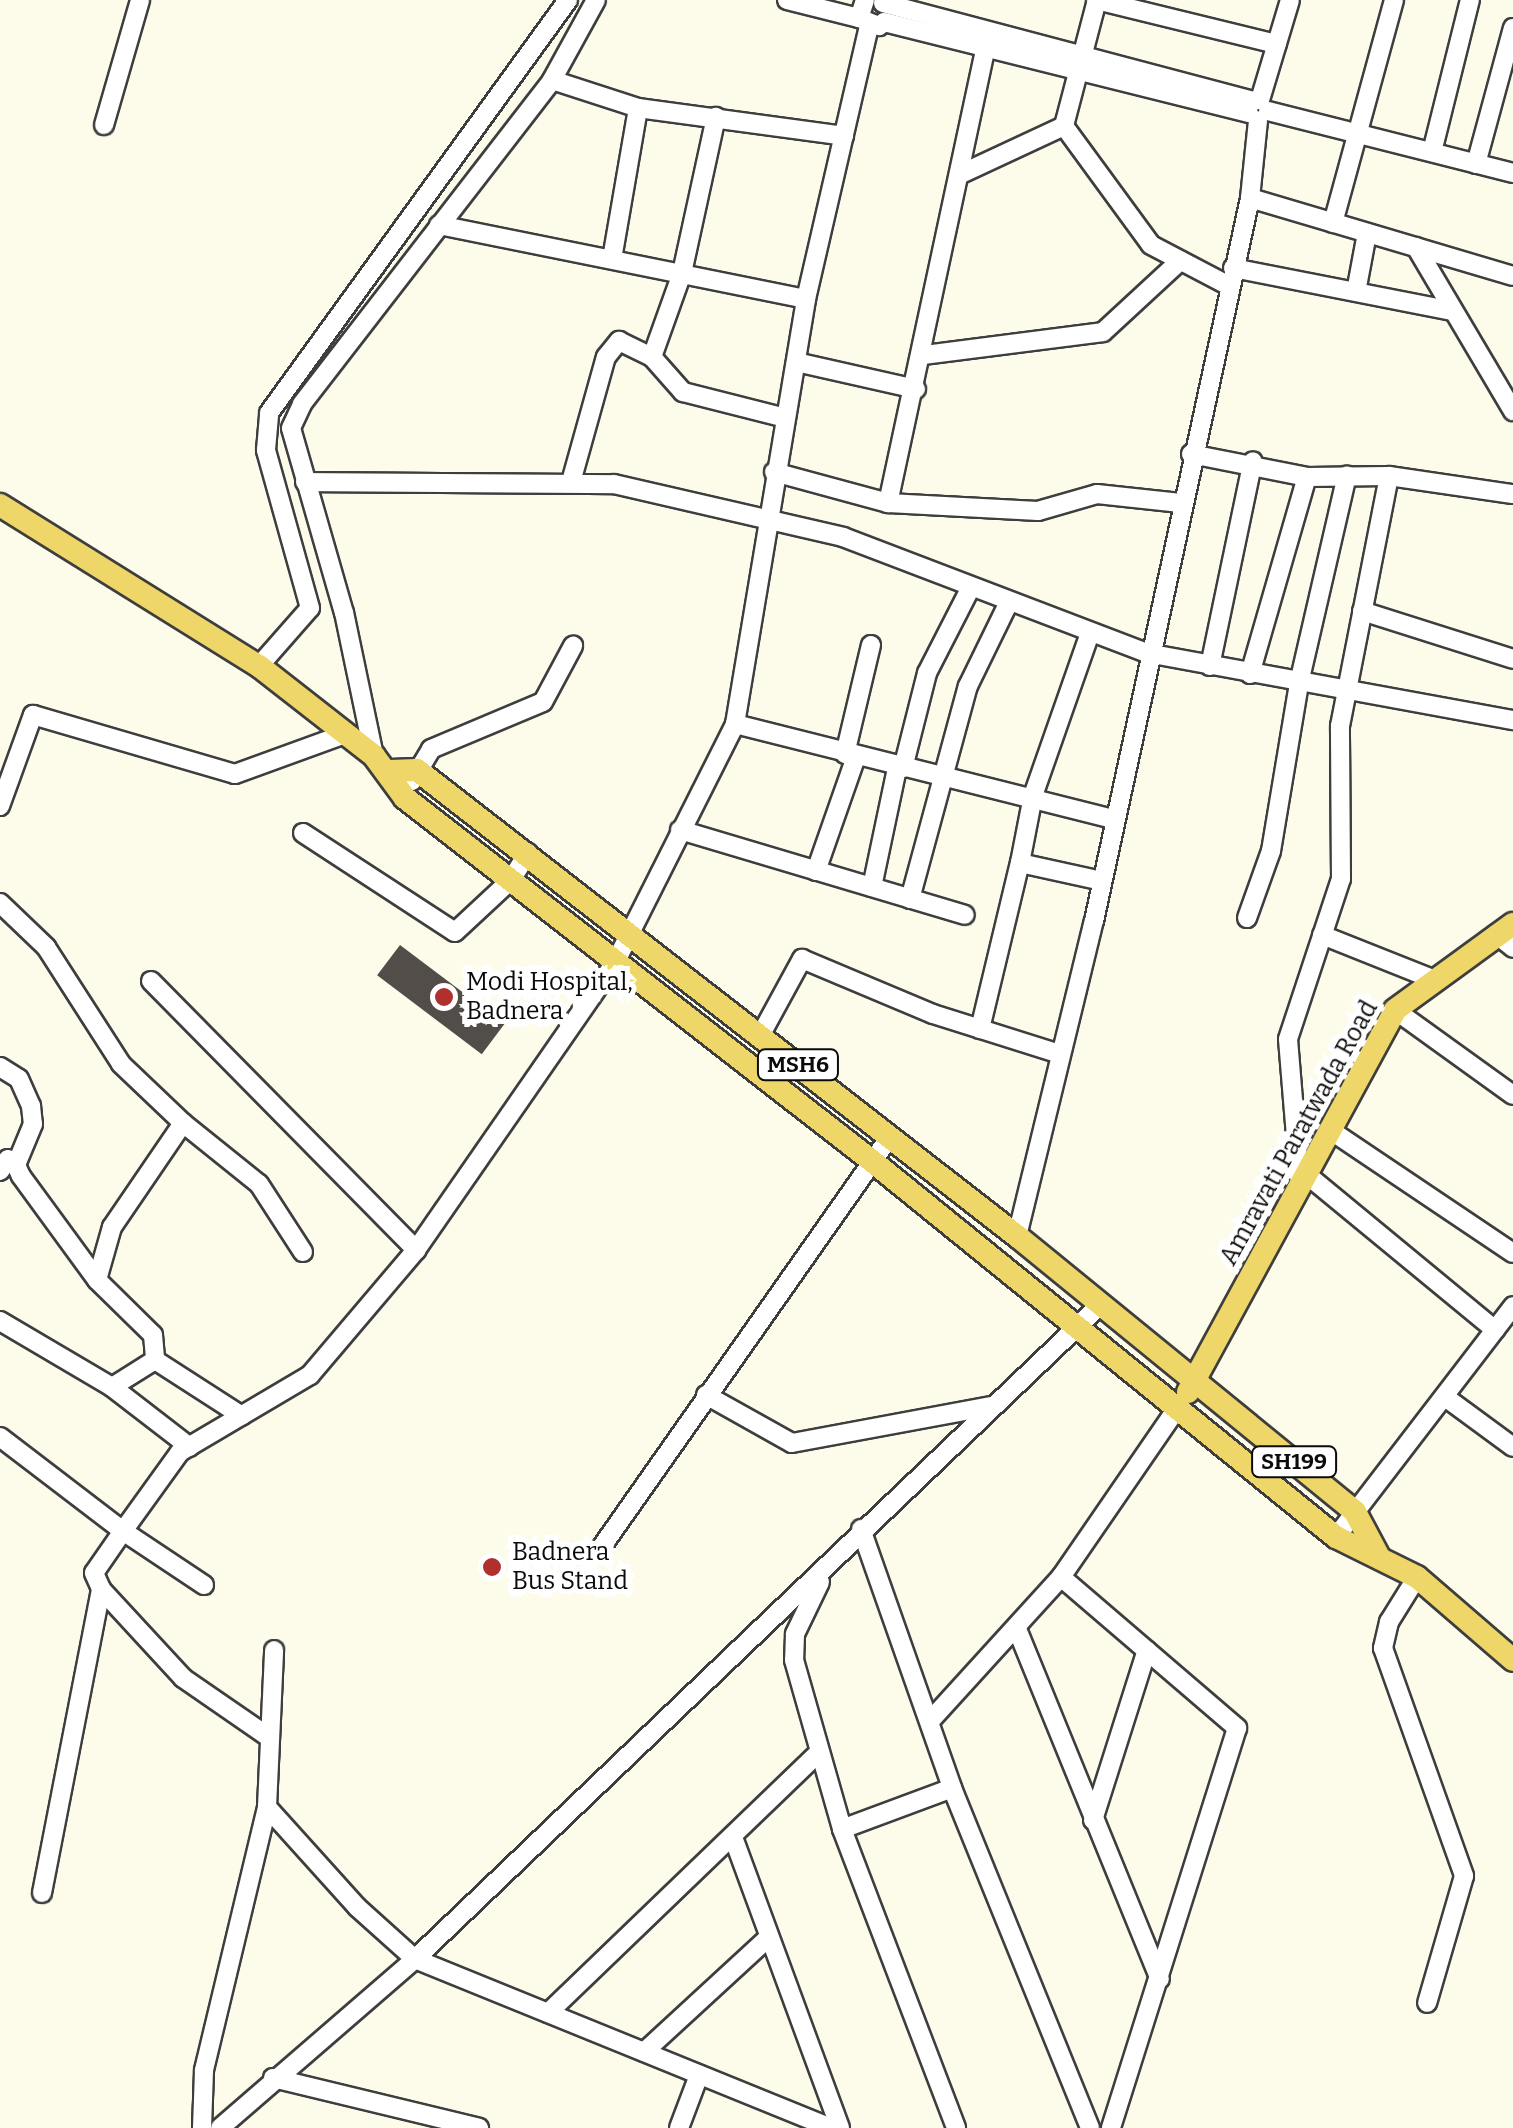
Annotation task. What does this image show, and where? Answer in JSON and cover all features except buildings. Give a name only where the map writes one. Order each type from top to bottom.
[{"type":"main road","name":"MSH6","points":[[0,504],[83,552],[259,666],[382,763],[405,798],[872,1161],[1178,1408]]},
{"type":"main road","points":[[382,763],[417,770]]},
{"type":"main road","name":"MSH6","points":[[417,770],[631,930],[1196,1382]]},
{"type":"main road","name":"Amravati Paratwada Road","points":[[1178,1408],[1196,1382],[1395,1010],[1507,936]]},
{"type":"main road","name":"SH199","points":[[1196,1382],[1355,1512],[1378,1555]]},
{"type":"main road","name":"SH199","points":[[1178,1408],[1336,1537],[1417,1577],[1513,1660]]},
{"type":"street","points":[[104,125],[140,0]]},
{"type":"street","points":[[310,608],[266,450],[269,413],[568,0]]},
{"type":"street","points":[[382,763],[344,614],[290,438],[302,404],[552,80],[596,0]]},
{"type":"street","points":[[788,0],[871,9],[1354,136],[1513,173]]},
{"type":"street","points":[[1277,44],[1096,0],[1064,126],[1152,245],[1180,261],[1231,277],[1356,292],[1452,310]]},
{"type":"street","points":[[1017,1236],[1102,881],[1147,653],[1250,198],[1258,109],[1290,0]]},
{"type":"street","points":[[1333,222],[1394,0]]},
{"type":"street","points":[[1432,152],[1470,0]]},
{"type":"street","points":[[871,9],[986,48],[1078,61]]},
{"type":"street","points":[[42,1894],[101,1589],[96,1567],[190,1447],[310,1375],[416,1250],[616,961],[735,724],[806,298],[871,9]]},
{"type":"street","points":[[1476,164],[1513,28]]},
{"type":"street","points":[[888,503],[963,174],[986,48]]},
{"type":"street","points":[[552,80],[638,108],[844,136]]},
{"type":"street","points":[[612,259],[638,108]]},
{"type":"street","points":[[652,357],[682,273],[716,116]]},
{"type":"street","points":[[963,174],[1064,126]]},
{"type":"street","points":[[1250,198],[1513,276]]},
{"type":"street","points":[[439,225],[806,298]]},
{"type":"street","points":[[1356,292],[1367,233]]},
{"type":"street","points":[[1416,247],[1513,411]]},
{"type":"street","points":[[924,355],[1104,332],[1180,261]]},
{"type":"street","points":[[570,482],[609,349],[626,341],[652,357],[682,392],[786,418]]},
{"type":"street","points":[[796,362],[916,388]]},
{"type":"street","points":[[1192,454],[1253,461],[1307,476],[1389,476],[1513,494]]},
{"type":"street","points":[[1210,666],[1253,461]]},
{"type":"street","points":[[774,472],[888,503],[1052,510],[1112,494],[1180,503]]},
{"type":"street","points":[[1247,918],[1271,851],[1299,683],[1347,475]]},
{"type":"street","points":[[1250,674],[1307,476]]},
{"type":"street","points":[[1389,476],[1338,741],[1343,867],[1288,1039],[1303,1180],[1495,1330]]},
{"type":"street","points":[[304,482],[614,484],[770,516],[843,537],[1008,604],[1147,653],[1513,720]]},
{"type":"street","points":[[872,887],[927,673],[970,589]]},
{"type":"street","points":[[910,899],[948,772],[968,686],[1008,604]]},
{"type":"street","points":[[310,608],[344,614]]},
{"type":"street","points":[[259,666],[310,608]]},
{"type":"street","points":[[1362,611],[1513,659]]},
{"type":"street","points":[[980,1029],[1033,796],[1090,633]]},
{"type":"street","points":[[816,871],[851,755],[871,644]]},
{"type":"street","points":[[405,798],[431,748],[543,702],[573,646]]},
{"type":"street","points":[[0,806],[33,714],[236,774],[345,734]]},
{"type":"street","points":[[735,724],[900,768],[948,772],[1114,818]]},
{"type":"street","points":[[680,830],[965,915]]},
{"type":"street","points":[[303,833],[455,932],[510,880],[528,853]]},
{"type":"street","points":[[1020,862],[1102,881]]},
{"type":"street","points":[[0,903],[46,948],[120,1064],[182,1123],[259,1184],[303,1252]]},
{"type":"street","points":[[1322,935],[1435,980]]},
{"type":"street","points":[[760,1036],[802,958],[980,1029],[1060,1054]]},
{"type":"street","points":[[152,981],[416,1250]]},
{"type":"street","points":[[1395,1010],[1513,1096]]},
{"type":"street","points":[[0,1067],[19,1079],[33,1124],[6,1162],[97,1280],[154,1335],[155,1360]]},
{"type":"street","points":[[97,1280],[112,1226],[182,1123]]},
{"type":"street","points":[[1330,1130],[1513,1254]]},
{"type":"street","points":[[603,1545],[890,1137]]},
{"type":"street","points":[[220,2128],[273,2078],[415,1959],[825,1572],[862,1529],[991,1406],[1078,1331],[1100,1305]]},
{"type":"street","points":[[1336,1537],[1513,1306]]},
{"type":"street","points":[[0,1321],[112,1387],[190,1447]]},
{"type":"street","points":[[155,1360],[242,1416]]},
{"type":"street","points":[[112,1387],[155,1360]]},
{"type":"street","points":[[706,1396],[792,1443],[991,1406]]},
{"type":"street","points":[[1446,1397],[1513,1446]]},
{"type":"street","points":[[930,1721],[1061,1577],[1178,1408]]},
{"type":"street","points":[[0,1437],[123,1531],[204,1585]]},
{"type":"street","points":[[862,1529],[952,1788],[1090,2128]]},
{"type":"street","points":[[825,1572],[793,1642],[818,1754],[842,1829],[956,2128]]},
{"type":"street","points":[[1061,1577],[1231,1720],[1237,1732],[1111,2128]]},
{"type":"street","points":[[1417,1577],[1389,1622],[1383,1648],[1464,1876],[1426,2003]]},
{"type":"street","points":[[101,1589],[183,1678],[267,1736]]},
{"type":"street","points":[[1017,1629],[1160,1979]]},
{"type":"street","points":[[202,2128],[204,2070],[268,1806],[267,1736],[274,1650]]},
{"type":"street","points":[[1092,1820],[1146,1650]]},
{"type":"street","points":[[548,2013],[818,1754]]},
{"type":"street","points":[[842,1829],[952,1788]]},
{"type":"street","points":[[268,1806],[357,1908],[415,1959],[832,2128]]},
{"type":"street","points":[[734,1837],[840,2128]]},
{"type":"street","points":[[644,2052],[770,1937]]},
{"type":"street","points":[[678,2128],[700,2074]]},
{"type":"street","points":[[273,2078],[478,2128]]},
{"type":"place","name":"Modi Hospital, Badnera","points":[[444,997]]},
{"type":"place","name":"Badnera Bus Stand","points":[[492,1567]]}]
